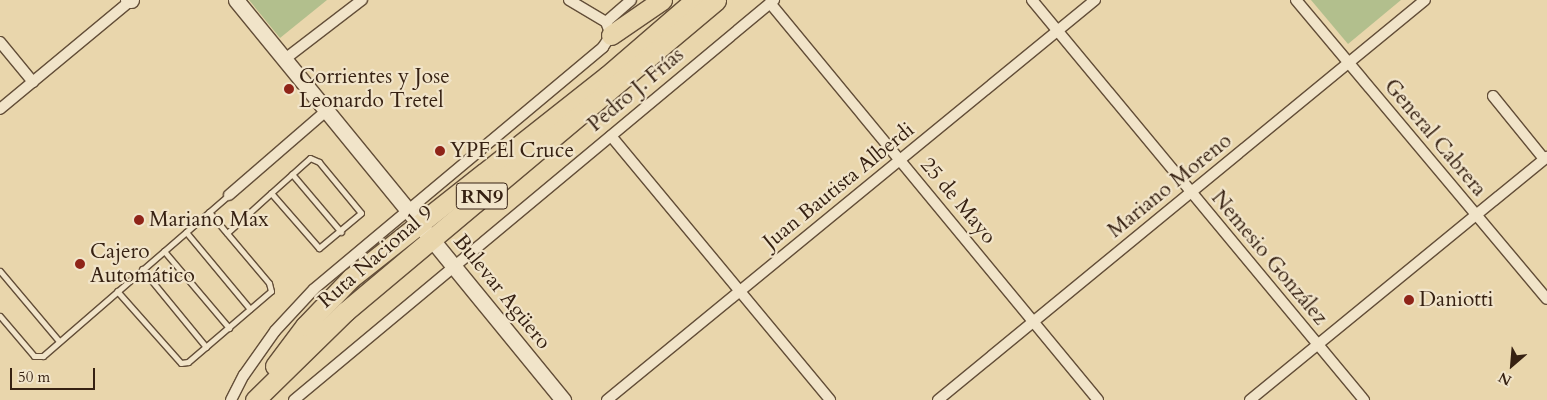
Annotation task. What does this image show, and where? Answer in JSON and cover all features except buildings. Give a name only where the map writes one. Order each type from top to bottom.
[{"type":"highway","points":[[608,29],[662,0]]},
{"type":"highway","name":"Ruta Nacional 9","points":[[255,400],[290,345],[323,306],[413,217],[607,76],[695,0]]},
{"type":"highway","name":"Ruta Nacional 9","points":[[255,400],[324,330],[716,0]]},
{"type":"street","points":[[0,109],[130,0]]},
{"type":"street","name":"Bulevar Agüero","points":[[236,0],[563,400]]},
{"type":"street","points":[[285,59],[362,0]]},
{"type":"street","points":[[568,0],[608,29]]},
{"type":"street","points":[[231,400],[244,375],[275,331],[314,289],[413,217],[594,56],[608,29],[631,0]]},
{"type":"street","name":"Nemesio González","points":[[1032,0],[1364,400]]},
{"type":"street","name":"Juan Bautista Alberdi","points":[[607,400],[1095,0]]},
{"type":"street","name":"General Cabrera","points":[[1296,0],[1475,216],[1547,299]]},
{"type":"street","name":"Mariano Moreno","points":[[938,400],[1425,0]]},
{"type":"street","name":"Pedro J. Frías","points":[[294,400],[452,265],[772,2]]},
{"type":"street","name":"25 de Mayo","points":[[772,2],[1098,400]]},
{"type":"street","points":[[0,42],[33,82]]},
{"type":"street","points":[[1250,400],[1546,158],[1494,96]]},
{"type":"street","points":[[229,195],[326,111]]},
{"type":"street","points":[[611,136],[830,400]]},
{"type":"lane","points":[[227,233],[271,193],[292,174],[310,158],[315,158],[359,208],[361,213],[341,232],[319,248],[271,193]]},
{"type":"lane","points":[[292,174],[341,232]]},
{"type":"lane","points":[[0,316],[34,356],[43,356],[229,195]]},
{"type":"lane","points":[[117,291],[181,363],[188,362],[229,328],[271,291],[272,286],[209,212]]},
{"type":"lane","points":[[186,232],[250,309]]},
{"type":"lane","points":[[164,251],[229,328]]},
{"type":"lane","points":[[142,269],[206,347]]},
{"type":"lane","points":[[0,271],[59,341]]},
{"type":"green space","points":[[249,0],[327,0],[280,38]]},
{"type":"green space","points":[[1311,0],[1401,0],[1348,44]]},
{"type":"place","name":"Corrientes y Jose Leonardo Tretel","points":[[289,89]]},
{"type":"place","name":"YPF El Cruce","points":[[440,151]]},
{"type":"place","name":"Mariano Max","points":[[139,220]]},
{"type":"place","name":"Cajero Automático","points":[[80,264]]},
{"type":"place","name":"Daniotti","points":[[1409,300]]}]
